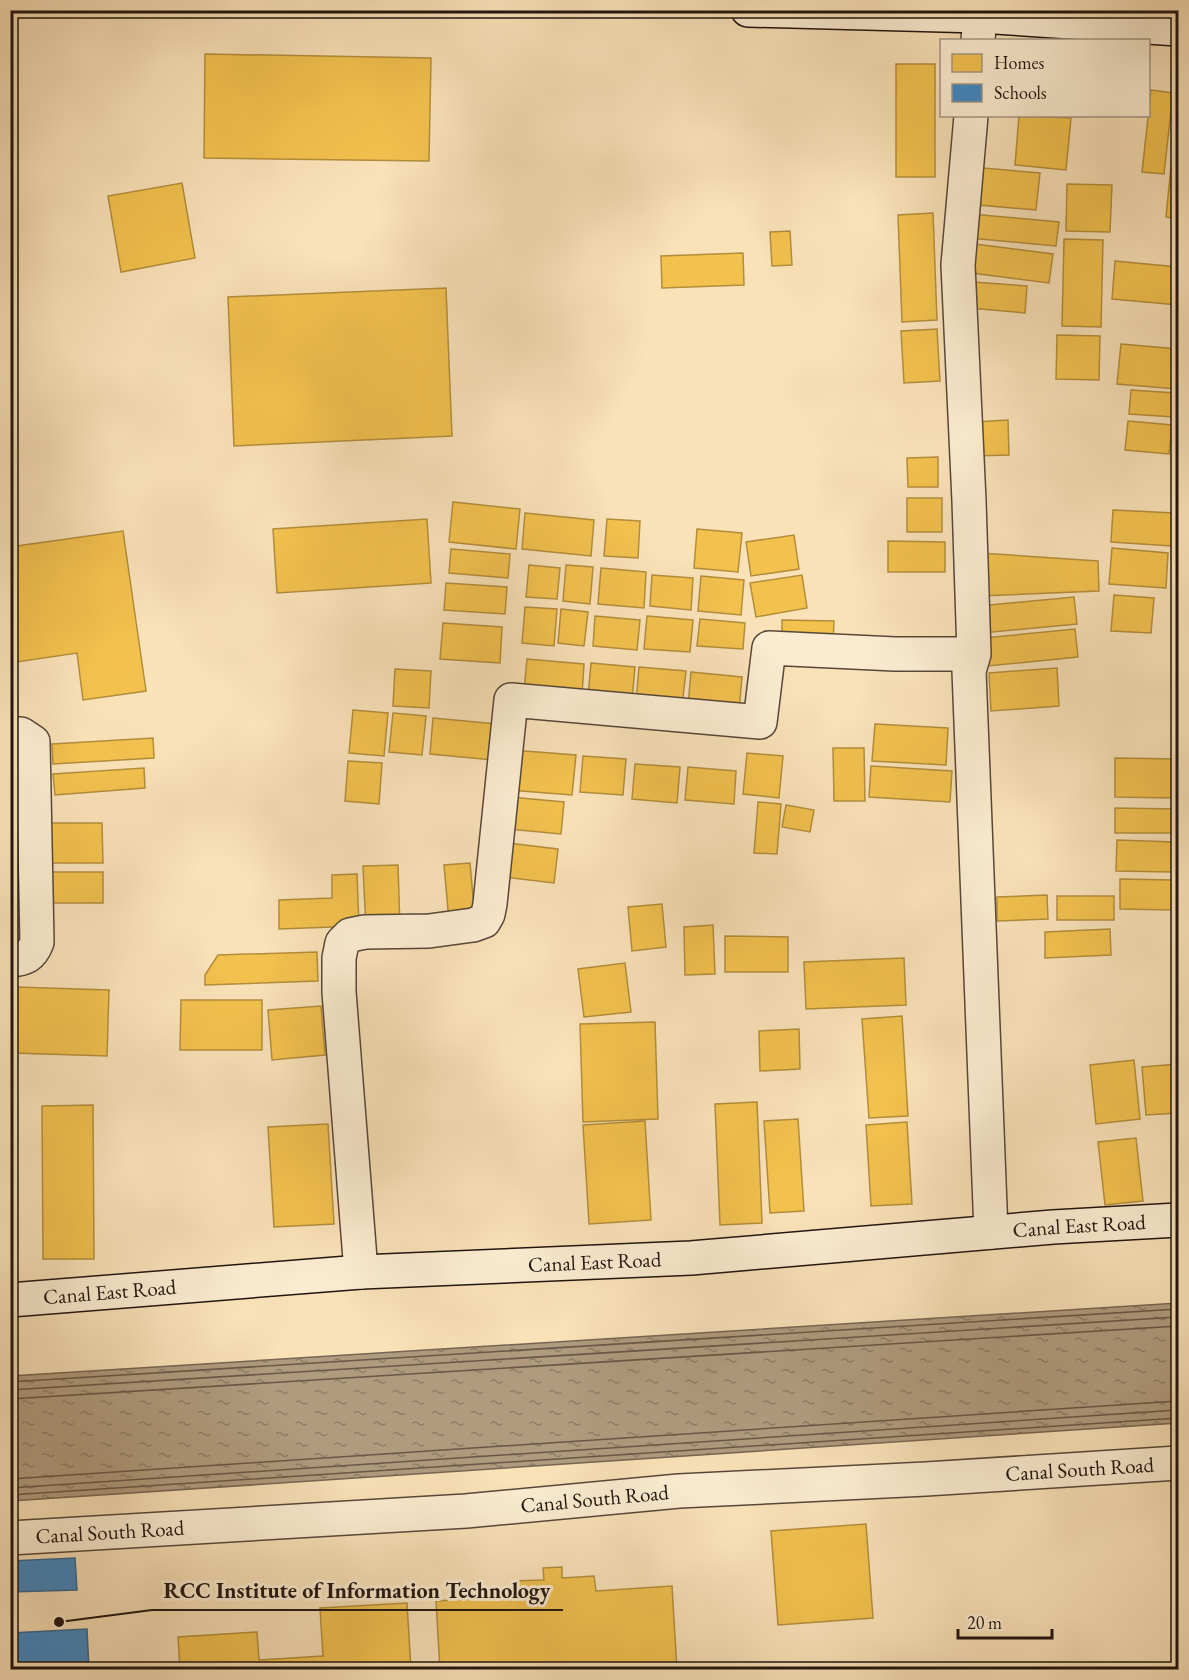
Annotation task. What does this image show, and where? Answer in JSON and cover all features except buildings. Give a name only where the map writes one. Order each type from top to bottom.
[{"type":"street","points":[[748,10],[979,28],[1158,22]]},
{"type":"street","points":[[971,117],[958,265],[969,501],[974,654],[969,671],[991,1232]]},
{"type":"street","points":[[361,1272],[339,992],[339,958],[342,943],[350,935],[365,932],[429,930],[473,925],[484,921],[490,904],[511,700],[760,722],[769,648],[895,654],[974,654]]},
{"type":"street","points":[[10,734],[21,734],[33,742],[37,942],[34,951],[23,960],[10,960]]},
{"type":"street","name":"Canal East Road","points":[[10,1300],[361,1272],[692,1258],[991,1232],[1179,1220]]},
{"type":"street","name":"Canal South Road","points":[[10,1538],[466,1511],[679,1491],[926,1479],[1179,1463]]},
{"type":"water","points":[[1178,1303],[1178,1423],[11,1501],[11,1376]]},
{"type":"place","name":"RCC Institute of Information Technology","points":[[59,1622]]}]
